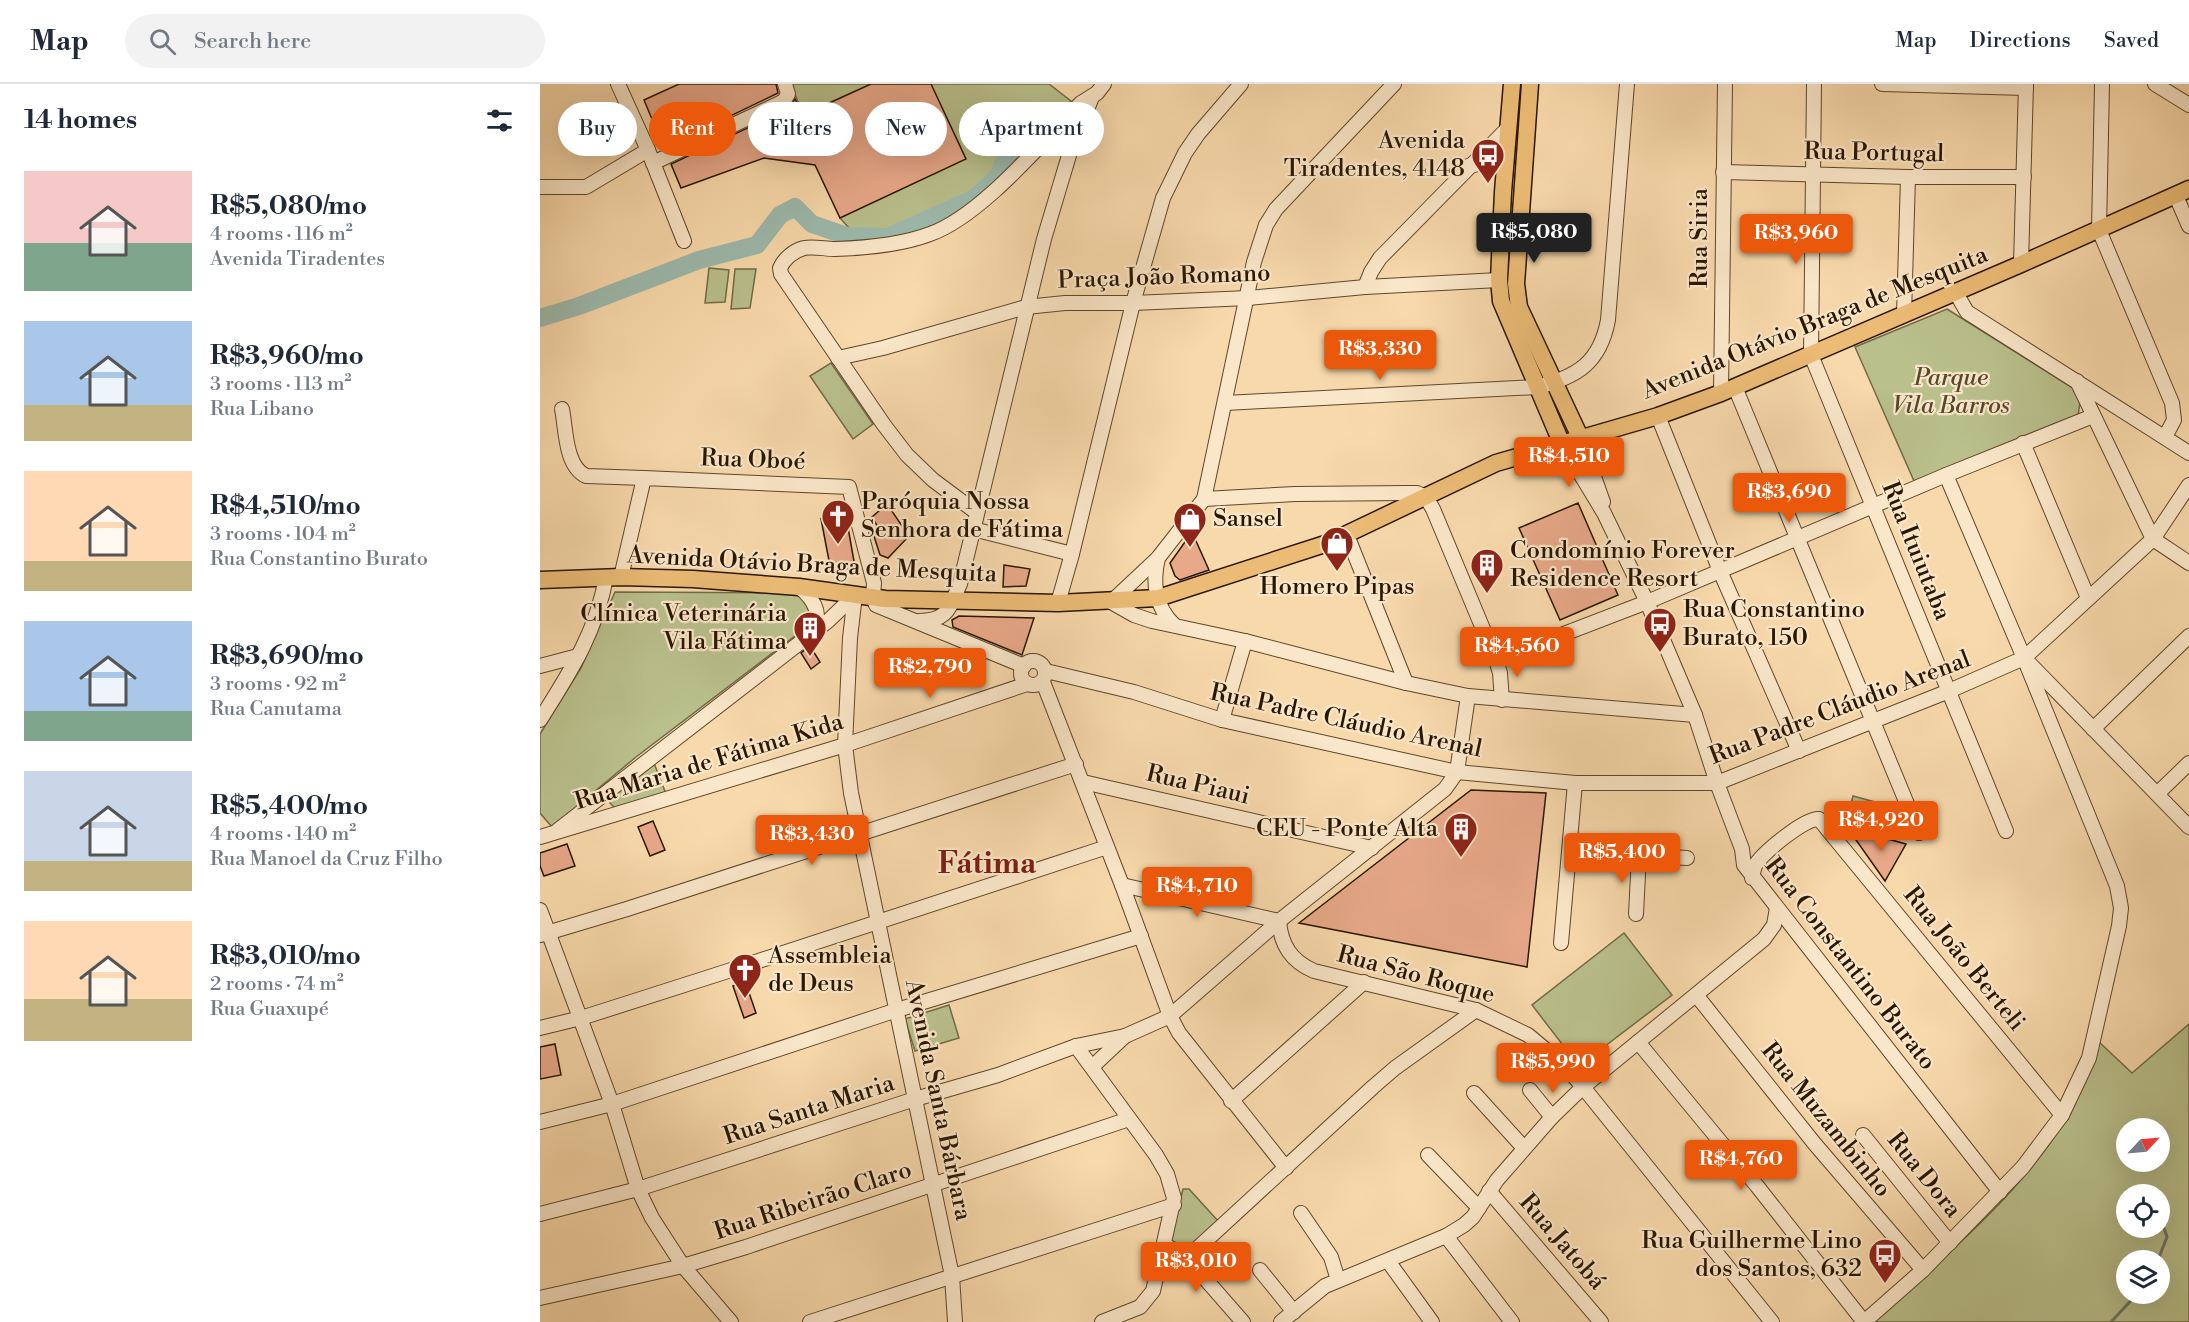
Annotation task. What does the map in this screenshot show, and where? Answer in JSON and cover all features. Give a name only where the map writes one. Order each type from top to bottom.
[{"type":"main road","points":[[1512,84],[1499,280],[1502,301],[1561,442]]},
{"type":"main road","points":[[1530,84],[1516,284],[1519,307],[1580,437]]},
{"type":"main road","name":"Avenida Otávio Braga de Mesquita","points":[[540,579],[693,579],[799,587],[873,597],[1058,603],[1158,598],[1347,535],[1478,470],[1561,442],[1658,416],[1728,390],[2183,192]]},
{"type":"street","points":[[618,84],[649,152]]},
{"type":"street","points":[[736,121],[784,101],[788,94],[785,84]]},
{"type":"street","points":[[976,512],[933,480],[907,455],[838,358],[780,268],[785,259],[802,249],[866,247],[906,241],[931,234],[952,224],[996,188],[1081,103],[1092,97],[1104,84]]},
{"type":"street","points":[[1058,603],[1133,303],[1162,198],[1198,134],[1241,84]]},
{"type":"street","points":[[1394,84],[1276,209],[1259,245],[1203,499],[1158,558],[1111,602],[1134,615],[1176,627],[1245,641],[1406,683],[1468,696],[1695,715]]},
{"type":"street","points":[[1225,403],[1537,387],[1555,383],[1587,366],[1605,337],[1610,306],[1627,84]]},
{"type":"street","name":"Rua Siria","points":[[1725,84],[1723,172],[1728,390]]},
{"type":"street","points":[[1811,355],[1814,84]]},
{"type":"street","points":[[1882,84],[2026,86],[2021,264]]},
{"type":"street","points":[[2102,84],[2099,230],[2172,403],[2174,420],[2165,437]]},
{"type":"street","points":[[2154,84],[2189,105]]},
{"type":"street","points":[[917,621],[940,618],[948,611],[960,584],[1026,307],[1070,152],[1092,97]]},
{"type":"street","points":[[1365,287],[1380,258],[1468,166],[1508,128]]},
{"type":"street","points":[[540,187],[586,188],[651,156],[684,241]]},
{"type":"street","points":[[1468,166],[1490,162],[1505,163]]},
{"type":"street","name":"Rua Portugal","points":[[1723,172],[1908,177],[2024,177]]},
{"type":"street","points":[[1904,315],[1908,177]]},
{"type":"street","points":[[2183,192],[2189,226]]},
{"type":"street","name":"Praça João Romano","points":[[838,358],[883,348],[1026,307],[1065,303],[1133,303],[1248,298],[1365,287],[1499,280]]},
{"type":"street","points":[[1956,292],[1967,312],[2189,453]]},
{"type":"street","name":"Rua Ituiutaba","points":[[1811,355],[2006,831]]},
{"type":"street","points":[[2077,381],[2153,539],[2189,563]]},
{"type":"street","points":[[1728,390],[1796,538],[1920,833]]},
{"type":"street","points":[[540,720],[593,628],[613,578],[644,478],[586,476],[580,473],[572,461],[562,409]]},
{"type":"street","points":[[1658,416],[1720,571],[1799,751]]},
{"type":"street","points":[[1496,660],[1647,602],[1946,475],[2093,416]]},
{"type":"street","name":"Rua Constantino Burato","points":[[1580,437],[1603,502],[1604,513]]},
{"type":"street","name":"Rua Constantino Burato","points":[[1561,442],[1604,513],[1647,602],[1695,715],[1742,849],[1744,865],[2000,1192]]},
{"type":"street","points":[[2024,443],[2088,598]]},
{"type":"street","points":[[1638,1042],[1757,1186],[1864,1322],[1923,1270],[2000,1192],[2023,1167],[2062,1115],[2089,1058],[2121,908],[2117,886],[1946,475]]},
{"type":"street","name":"Rua Oboé","points":[[644,478],[849,487],[874,583],[873,597]]},
{"type":"street","name":"Rua Padre Cláudio Arenal","points":[[1044,676],[1134,692],[1222,720],[1457,772],[1575,783],[1717,783],[1873,722],[2024,658],[2153,539],[2189,485]]},
{"type":"street","points":[[1203,499],[1371,492],[1417,493],[1426,497],[1496,660],[1502,687],[1502,700]]},
{"type":"street","points":[[1371,492],[1384,518]]},
{"type":"street","points":[[973,529],[1072,554]]},
{"type":"street","points":[[1347,535],[1406,683]]},
{"type":"street","points":[[1158,558],[1154,586],[1162,614],[1176,627]]},
{"type":"street","points":[[799,587],[813,601],[817,610],[817,623],[810,634]]},
{"type":"street","points":[[544,834],[610,790],[828,621],[855,595]]},
{"type":"street","name":"Avenida Santa Bárbara","points":[[855,595],[850,638],[844,745],[859,834],[952,1276],[955,1322]]},
{"type":"street","points":[[873,597],[876,605],[1024,666]]},
{"type":"street","points":[[828,621],[845,622],[850,638]]},
{"type":"street","points":[[2093,729],[2189,636]]},
{"type":"street","points":[[1222,720],[1245,641]]},
{"type":"street","points":[[540,666],[578,656]]},
{"type":"street","points":[[2024,658],[2189,827]]},
{"type":"street","points":[[1044,676],[1035,686],[1027,684],[1022,678],[1024,666],[1032,661],[1038,662],[1044,676],[1170,1016],[1179,1033],[1286,1168]]},
{"type":"street","name":"Rua Maria de Fátima Kida","points":[[544,834],[624,813],[844,745],[1027,684]]},
{"type":"street","points":[[1092,1067],[1125,1036],[1170,1016],[1279,921],[1435,799],[1457,772],[1468,696]]},
{"type":"street","points":[[2050,722],[2060,712],[2073,709]]},
{"type":"street","points":[[2157,794],[2189,763]]},
{"type":"street","points":[[545,934],[1076,764]]},
{"type":"street","name":"Rua Piaui","points":[[1083,782],[1372,848]]},
{"type":"street","points":[[1561,943],[1575,783]]},
{"type":"street","points":[[610,790],[608,802],[611,807],[624,813]]},
{"type":"street","name":"Rua João Berteli","points":[[1752,878],[1755,864],[1806,821],[1817,819],[1826,825],[2062,1115]]},
{"type":"street","points":[[540,1028],[581,1018],[1107,847]]},
{"type":"street","points":[[1742,849],[1752,854],[1774,847]]},
{"type":"street","points":[[1570,851],[1687,858]]},
{"type":"street","points":[[1636,914],[1639,855]]},
{"type":"street","points":[[1122,885],[1279,921]]},
{"type":"street","points":[[1281,1322],[1320,1290],[1338,1280],[1446,1236],[1473,1217],[1489,1191],[1552,1117],[1638,1042],[1764,939],[1774,925],[1777,908]]},
{"type":"street","points":[[540,910],[545,934],[581,1018],[612,1104],[638,1189],[652,1218],[683,1266],[726,1321]]},
{"type":"street","name":"Rua São Roque","points":[[1279,921],[1283,943],[1300,965],[1314,971],[1476,1010],[1528,1035],[1565,1066],[1584,1088],[1772,1322]]},
{"type":"street","points":[[1764,939],[1779,932],[1797,934]]},
{"type":"street","points":[[540,1122],[612,1104],[897,1010],[1141,936]]},
{"type":"street","points":[[1231,1101],[1364,982]]},
{"type":"street","name":"Rua Muzambinho","points":[[1697,996],[1814,1143],[1923,1270]]},
{"type":"street","points":[[1187,1258],[1334,1121],[1395,1068],[1476,1010]]},
{"type":"street","name":"Rua Santa Maria","points":[[540,1214],[638,1189],[915,1099],[998,1075],[1076,1046],[1125,1036]]},
{"type":"street","points":[[1076,1046],[1156,1155],[1167,1174],[1174,1205],[1153,1291],[1146,1302],[1125,1319],[1102,1322]]},
{"type":"street","points":[[1530,1090],[1552,1117]]},
{"type":"street","points":[[1474,1093],[1524,1148]]},
{"type":"street","name":"Rua Ribeirão Claro","points":[[540,1298],[683,1266],[1129,1119]]},
{"type":"street","name":"Rua Dora","points":[[1863,1135],[1950,1243]]},
{"type":"street","points":[[1428,1155],[1479,1208]]},
{"type":"street","name":"Rua Jatobá","points":[[1489,1191],[1601,1322]]},
{"type":"street","points":[[810,1322],[1174,1205]]},
{"type":"street","points":[[1301,1213],[1331,1257],[1338,1280]]},
{"type":"street","points":[[1446,1236],[1512,1322]]},
{"type":"street","points":[[1165,1245],[1187,1258],[1243,1322]]},
{"type":"street","points":[[1388,1261],[1432,1322]]},
{"type":"street","points":[[1260,1270],[1294,1311]]},
{"type":"green space","points":[[791,84],[871,84],[832,102],[798,102]]},
{"type":"green space","points":[[931,84],[1049,84],[1071,101],[959,102],[959,156],[1019,156],[962,217],[865,246],[840,218],[882,156],[947,156],[947,102],[919,102]]},
{"type":"green space","points":[[709,268],[729,270],[725,302],[705,303]]},
{"type":"green space","points":[[735,269],[756,269],[750,308],[731,309]]},
{"type":"green space","name":"Parque Vila Barros","points":[[1947,309],[2076,390],[2080,402],[2078,416],[1914,481],[1855,347]]},
{"type":"green space","points":[[831,363],[873,424],[853,439],[810,376]]},
{"type":"green space","points":[[615,592],[800,593],[810,612],[808,626],[636,757],[552,827],[540,813],[540,734],[581,668]]},
{"type":"green space","points":[[652,758],[668,799],[617,810],[610,803],[612,791]]},
{"type":"green space","points":[[1853,796],[1890,806],[1886,825],[1848,816]]},
{"type":"green space","points":[[1624,933],[1672,995],[1579,1066],[1532,1005]]},
{"type":"green space","points":[[949,1005],[959,1038],[915,1051],[905,1019]]},
{"type":"green space","points":[[2189,1024],[2189,1322],[1874,1322],[1970,1234],[2036,1161],[2055,1136],[2068,1113],[2097,1040],[2132,1073]]},
{"type":"green space","points":[[1183,1189],[1189,1189],[1219,1222],[1187,1251],[1170,1241]]},
{"type":"building","points":[[679,84],[776,84],[778,93],[759,102],[748,102],[748,107],[736,113],[736,102],[649,102],[649,112],[644,100]]},
{"type":"building","points":[[871,84],[931,84],[939,102],[865,102],[865,156],[947,156],[947,118],[959,144],[959,156],[965,156],[966,159],[840,218],[815,165],[764,158],[681,188],[671,164],[688,156],[736,156],[736,133],[748,128],[748,156],[853,156],[853,102],[832,102]]},
{"type":"building","points":[[1578,503],[1618,595],[1560,620],[1519,528]]},
{"type":"building","points":[[887,504],[909,536],[888,558],[880,555],[873,533],[879,529],[872,517]]},
{"type":"building","name":"Paróquia Nossa Senhora de Fátima","points":[[846,516],[855,567],[837,572],[831,571],[821,519],[828,522]]},
{"type":"building","name":"Sansel","points":[[1192,532],[1209,570],[1180,580],[1175,576],[1170,563]]},
{"type":"building","points":[[1004,565],[1030,569],[1026,586],[1003,587]]},
{"type":"building","points":[[959,616],[1034,618],[1022,655],[953,627],[952,620]]},
{"type":"building","name":"Clínica Veterinária Vila Fátima","points":[[810,646],[820,662],[811,669],[801,653]]},
{"type":"building","name":"CEU - Ponte Alta","points":[[1471,790],[1546,793],[1527,967],[1299,923]]},
{"type":"building","points":[[653,821],[665,850],[650,856],[638,827]]},
{"type":"building","points":[[1859,831],[1906,844],[1885,881],[1856,840]]},
{"type":"building","points":[[567,844],[575,866],[544,876],[540,866],[540,853]]},
{"type":"building","name":"Assembleia de Deus","points":[[745,981],[756,1013],[744,1018],[733,986]]},
{"type":"building","points":[[555,1044],[561,1075],[540,1079],[540,1047]]},
{"type":"waterway","points":[[540,318],[579,306],[699,260],[757,245],[780,215],[795,207],[812,224],[847,236],[888,237],[975,198],[998,176],[1007,156]]},
{"type":"waterway","points":[[2162,1250],[2167,1238]]},
{"type":"waterway","points":[[2111,1322],[2128,1304]]},
{"type":"place","name":"Avenida Tiradentes, 4148","points":[[1488,184]]},
{"type":"place","name":"Paróquia Nossa Senhora de Fátima","points":[[838,545]]},
{"type":"place","name":"Sansel","points":[[1190,548]]},
{"type":"place","name":"Homero Pipas","points":[[1337,572]]},
{"type":"place","name":"Condomínio Forever Residence Resort","points":[[1487,594]]},
{"type":"place","name":"Rua Constantino Burato, 150","points":[[1660,653]]},
{"type":"place","name":"Clínica Veterinária Vila Fátima","points":[[810,657]]},
{"type":"place","name":"CEU - Ponte Alta","points":[[1461,858]]},
{"type":"place","name":"Assembleia de Deus","points":[[745,999]]},
{"type":"place","name":"Rua Guilherme Lino dos Santos, 632","points":[[1885,1284]]},
{"type":"district","name":"Fátima","points":[[987,864]]}]
